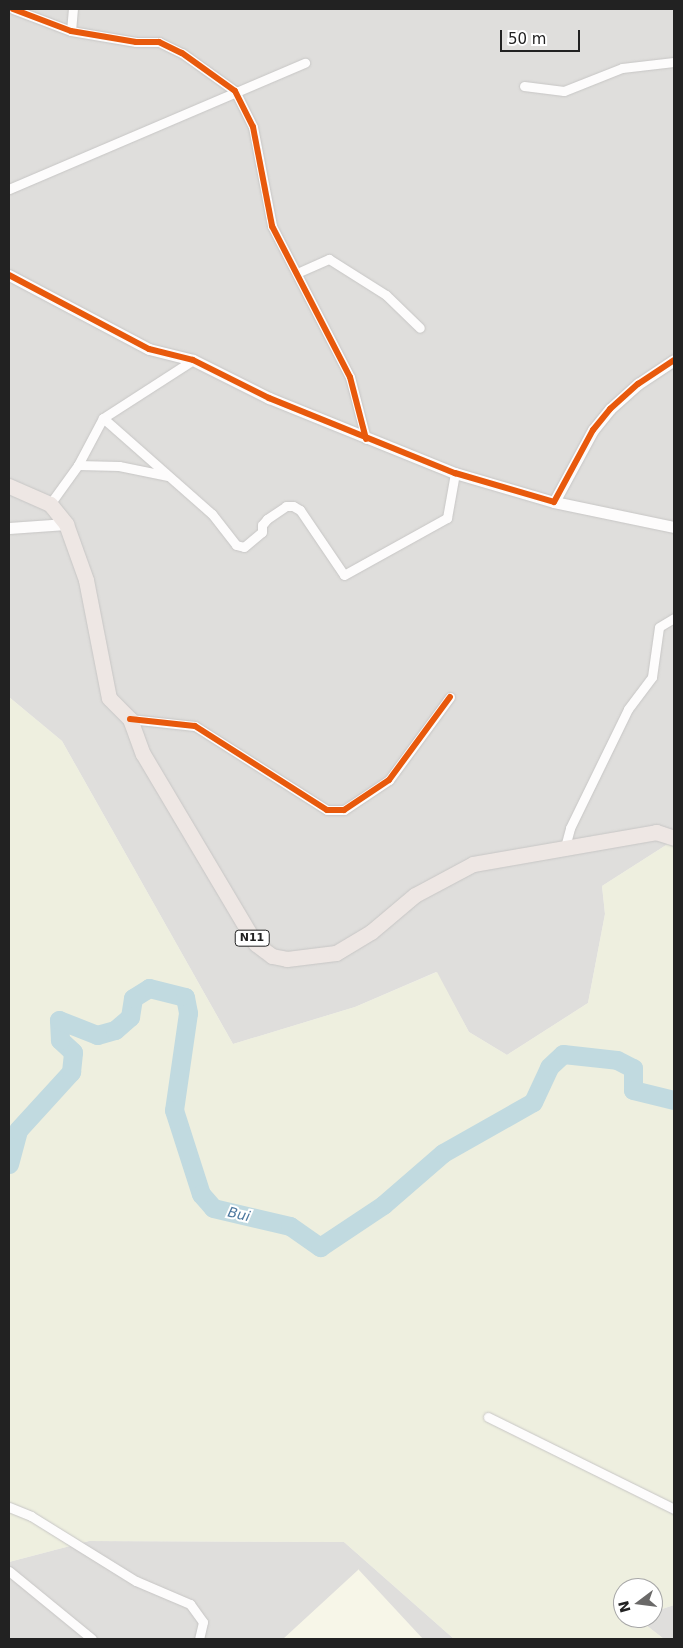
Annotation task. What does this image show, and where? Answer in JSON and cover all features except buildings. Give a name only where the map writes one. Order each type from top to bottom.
[{"type":"highway","name":"N11","points":[[9,486],[50,504],[66,524],[86,580],[109,698],[130,719],[144,754],[192,840],[256,944],[272,956],[287,959],[336,953],[371,932],[415,895],[473,864],[565,847],[619,842],[656,832],[674,838]]},
{"type":"street","points":[[13,9],[71,31],[136,42],[159,42],[182,53],[235,91],[253,127],[272,226],[350,377],[366,439]]},
{"type":"street","points":[[71,31],[73,9]]},
{"type":"street","points":[[524,86],[564,91],[622,68],[674,62]]},
{"type":"street","points":[[9,189],[235,91],[305,63]]},
{"type":"street","points":[[297,274],[329,259],[386,296],[420,328]]},
{"type":"street","points":[[9,275],[149,349],[193,360],[366,439],[455,473],[554,502],[674,527]]},
{"type":"street","points":[[50,504],[78,465],[103,418],[193,360]]},
{"type":"street","points":[[554,502],[593,430],[610,409],[638,384],[674,360]]},
{"type":"street","points":[[103,418],[212,514],[236,545],[244,547],[254,540],[262,532],[262,525],[267,519],[286,506],[300,510],[344,575],[447,518],[455,473]]},
{"type":"street","points":[[78,465],[119,466],[168,476]]},
{"type":"street","points":[[9,528],[66,524]]},
{"type":"street","points":[[565,847],[570,828],[628,710],[652,677],[659,627],[674,618]]},
{"type":"street","points":[[130,719],[195,726],[327,810],[344,810],[390,780],[450,697]]},
{"type":"street","points":[[488,1417],[674,1510]]},
{"type":"street","points":[[9,1507],[31,1516],[136,1581],[190,1604],[203,1622],[199,1639]]},
{"type":"street","points":[[9,1571],[92,1639]]},
{"type":"shaded area","points":[[9,9],[674,9],[674,840],[602,886],[605,914],[588,1003],[507,1055],[469,1032],[436,972],[355,1007],[233,1044],[62,741],[9,697]]},
{"type":"shaded area","points":[[89,1541],[344,1542],[454,1639],[9,1639],[9,1562]]},
{"type":"shaded area","points":[[358,1570],[423,1639],[283,1639]]},
{"type":"shaded area","points":[[674,1605],[674,1639],[664,1639],[650,1628],[663,1628],[663,1609]]},
{"type":"green space","points":[[9,697],[62,741],[233,1044],[355,1007],[437,972],[469,1032],[507,1055],[588,1003],[605,914],[602,886],[674,840],[674,1605],[663,1609],[663,1578],[613,1578],[613,1628],[650,1628],[664,1639],[454,1639],[344,1542],[89,1541],[9,1562]]},
{"type":"waterway","name":"Bui","points":[[9,1164],[18,1130],[71,1072],[73,1052],[60,1040],[59,1020],[97,1035],[115,1030],[130,1017],[133,998],[149,988],[185,997],[188,1013],[174,1110],[201,1194],[213,1208],[290,1226],[320,1247],[383,1205],[443,1153],[533,1102],[549,1067],[563,1054],[617,1060],[633,1068],[633,1090],[674,1100]]},
{"type":"cycle path","points":[[13,9],[71,31],[136,42],[159,42],[182,53],[235,91],[253,127],[272,226],[350,377],[366,439]]},
{"type":"cycle path","points":[[9,275],[149,349],[193,360],[269,398],[455,473],[554,502],[593,430],[610,409],[638,384],[674,360]]},
{"type":"cycle path","points":[[130,719],[195,726],[327,810],[344,810],[389,780],[450,697]]}]
